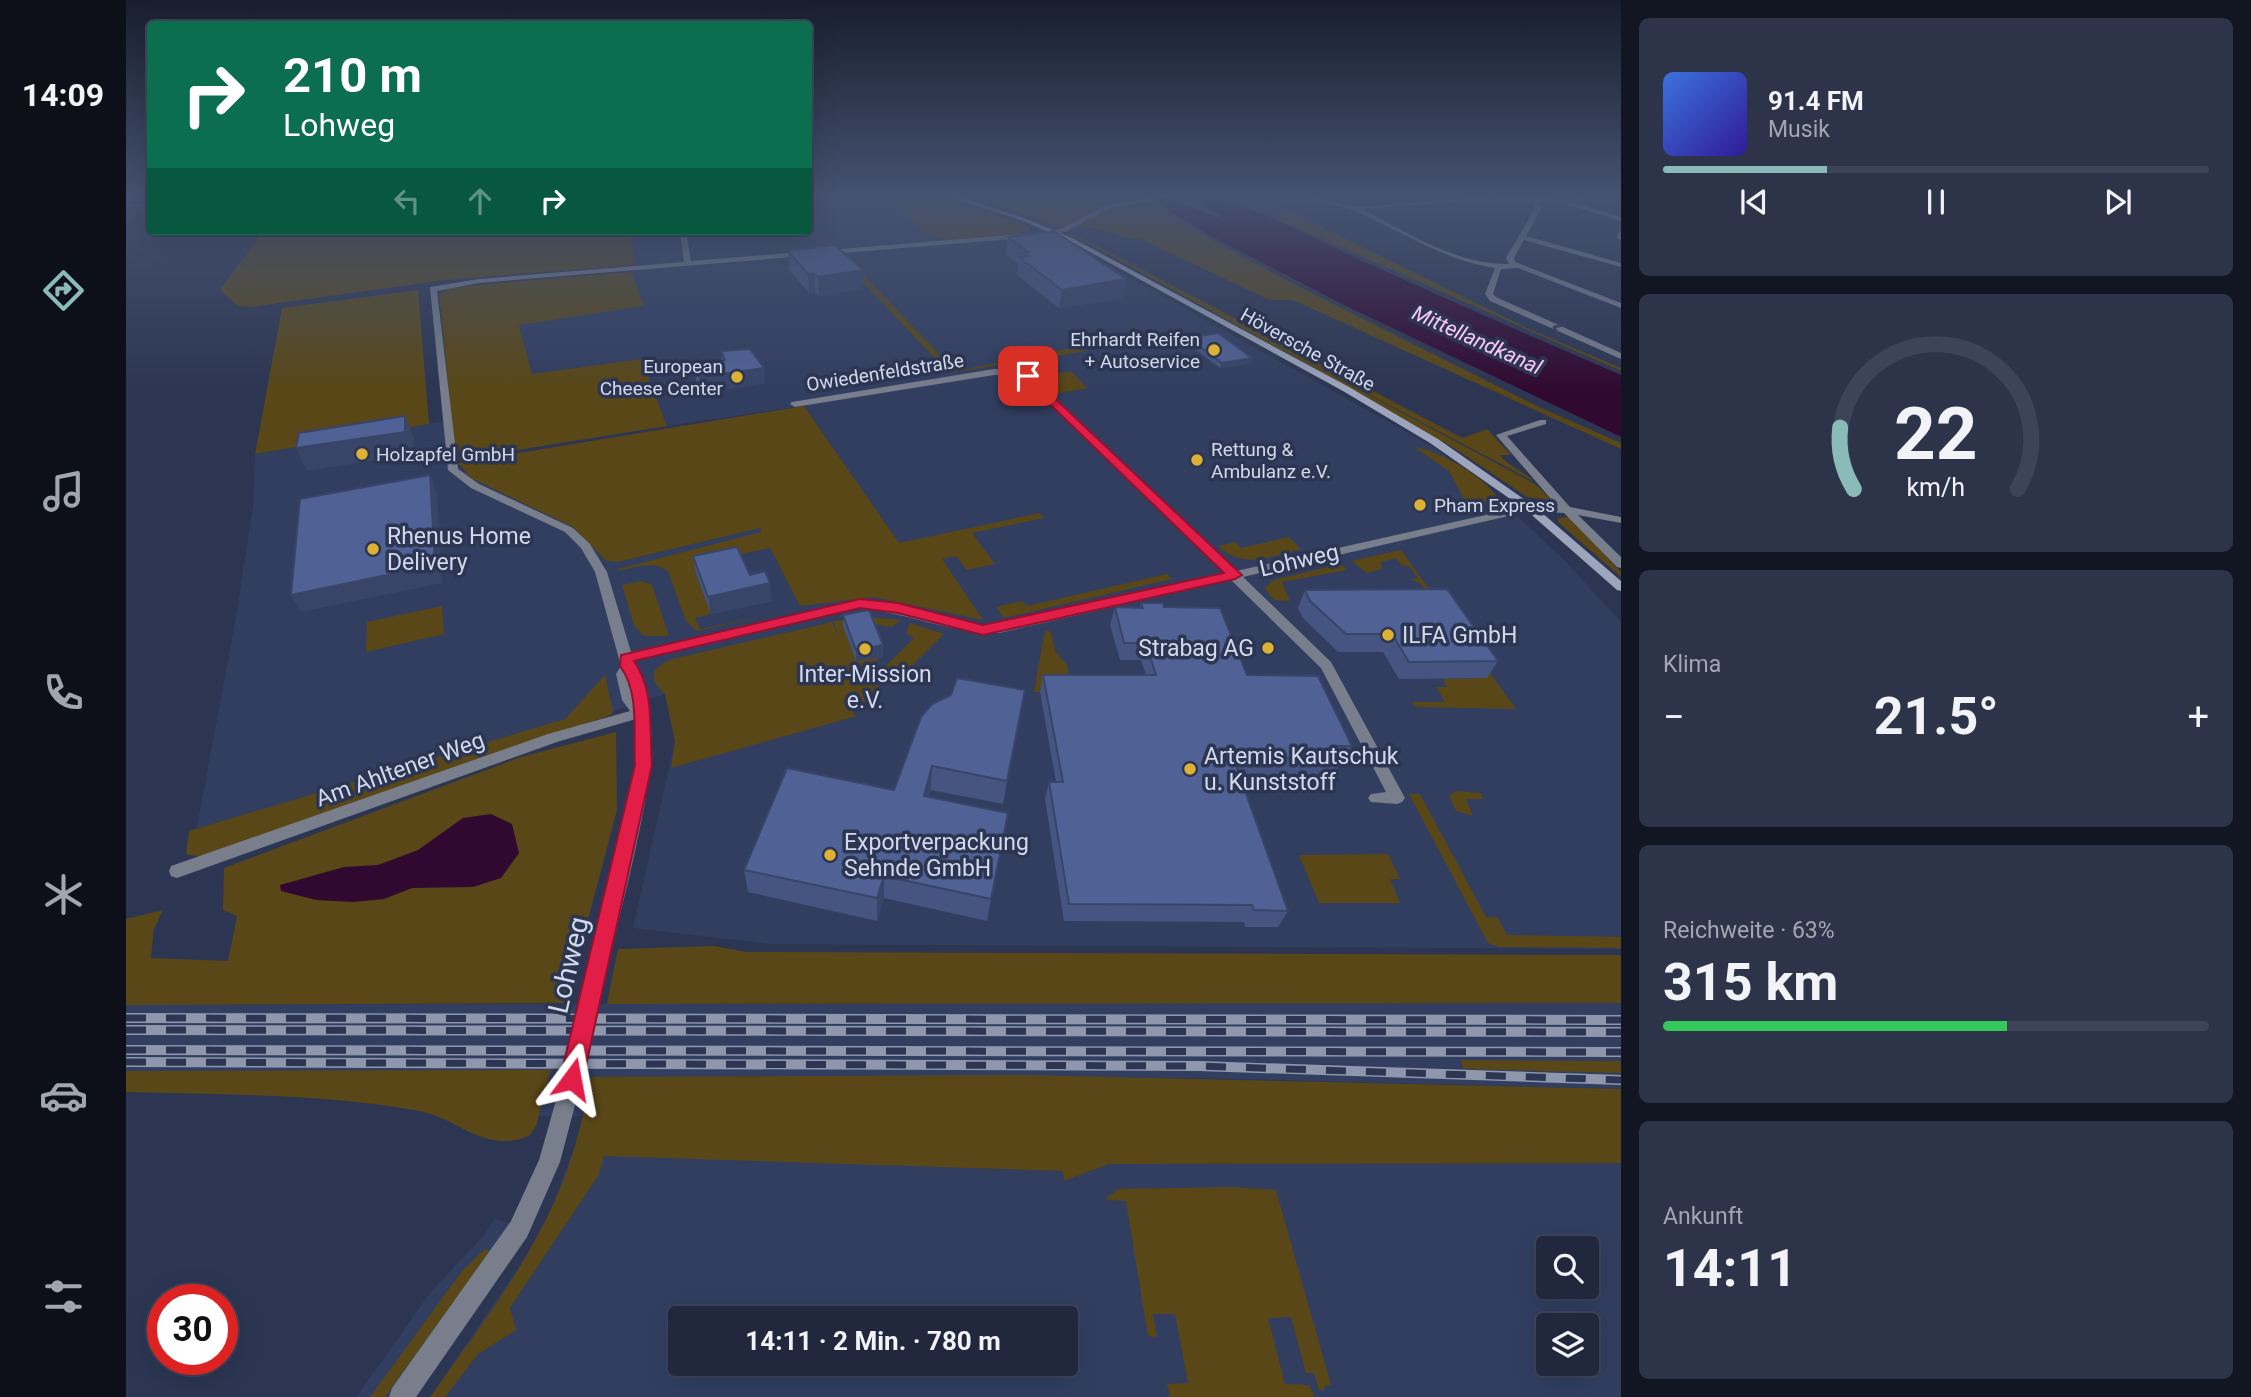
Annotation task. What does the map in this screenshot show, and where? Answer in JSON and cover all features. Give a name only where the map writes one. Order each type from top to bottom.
[{"type":"main road","name":"Höversche Straße","points":[[1109,261],[1377,407],[1455,455],[1530,508],[1621,587]]},
{"type":"street","points":[[627,662],[601,572],[586,546],[569,530],[475,486],[453,470],[450,463],[432,295],[436,288],[488,280],[710,261]]},
{"type":"street","points":[[1472,261],[1496,270],[1516,266],[1621,306]]},
{"type":"street","points":[[1513,261],[1516,266]]},
{"type":"street","points":[[1496,270],[1489,294],[1493,299],[1621,356]]},
{"type":"street","name":"Owiedenfeldstraße","points":[[795,404],[994,372],[1017,372],[1034,381],[1207,552],[1235,575]]},
{"type":"street","points":[[1544,422],[1501,435],[1550,493],[1570,510],[1621,564]]},
{"type":"street","name":"Lohweg","points":[[401,1397],[519,1229],[549,1161],[572,1079],[643,765],[640,713],[629,700],[623,674],[627,662],[848,606],[883,605],[968,629],[999,629],[1530,508],[1570,510],[1621,520]]},
{"type":"street","points":[[1235,575],[1317,656],[1335,678],[1396,798],[1376,799]]},
{"type":"street","name":"Am Ahltener Weg","points":[[177,871],[553,738],[640,713]]},
{"type":"shaded area","points":[[241,261],[634,261],[635,265],[446,280],[250,307],[238,306],[220,290]]},
{"type":"shaded area","points":[[634,261],[1100,261],[1435,448],[1494,494],[1565,561],[1621,622],[1621,949],[771,944],[633,928],[675,741],[665,694],[193,848],[235,623],[253,506],[255,454],[451,420],[456,460],[463,471],[573,527],[606,561],[618,562],[760,528],[800,606],[925,581],[804,406],[667,426],[640,359],[531,375],[519,325],[630,275]]},
{"type":"shaded area","points":[[1121,261],[1126,261],[1462,438],[1487,429],[1511,455],[1500,455],[1533,481],[1255,334],[1535,484],[1553,501],[1527,497],[1457,450]]},
{"type":"shaded area","points":[[1187,261],[1251,261],[1539,407],[1621,443],[1621,449],[1293,300],[1270,300]]},
{"type":"shaded area","points":[[1372,261],[1391,261],[1527,328],[1621,368],[1621,371]]},
{"type":"shaded area","points":[[631,272],[644,306],[519,325],[532,374],[641,359],[667,426],[456,460],[439,294],[453,288],[486,284]]},
{"type":"shaded area","points":[[853,272],[863,275],[934,348],[947,368],[966,369],[1071,348],[1087,351],[949,373]]},
{"type":"shaded area","points":[[418,290],[429,424],[255,454],[282,308]]},
{"type":"shaded area","points":[[1071,371],[1087,388],[1060,393],[1042,376]]},
{"type":"shaded area","points":[[804,406],[899,543],[1040,513],[1044,518],[972,533],[995,564],[966,570],[956,556],[942,559],[983,620],[874,597],[800,606],[770,548],[721,558],[696,574],[711,614],[695,618],[700,629],[773,614],[697,631],[686,621],[668,571],[650,565],[618,569],[761,532],[760,528],[618,562],[606,561],[573,527],[471,478],[458,463]]},
{"type":"shaded area","points":[[1414,447],[1435,453],[1472,473],[1498,498],[1469,508],[1449,471]]},
{"type":"shaded area","points":[[1569,517],[1621,572],[1621,577],[1558,522],[1557,518]]},
{"type":"shaded area","points":[[1289,537],[1301,549],[1258,559],[1237,558],[1218,546],[1235,542],[1241,548]]},
{"type":"shaded area","points":[[1401,550],[1516,709],[1415,707],[1412,702],[1445,702],[1436,687],[1447,687],[1443,679],[1486,678],[1420,583],[1410,579],[1418,578],[1410,567],[1401,565],[1396,558],[1381,562],[1382,569],[1367,573],[1351,561]]},
{"type":"shaded area","points":[[1341,564],[1347,570],[1282,582],[1290,601],[1274,600],[1265,589],[1273,580]]},
{"type":"shaded area","points":[[1167,574],[1172,579],[1004,618],[996,607],[1022,601],[1027,606]]},
{"type":"shaded area","points":[[642,581],[652,585],[669,636],[644,636],[634,625],[622,585]]},
{"type":"shaded area","points":[[442,606],[444,634],[366,652],[367,622]]},
{"type":"shaded area","points":[[868,617],[901,620],[892,627],[874,624],[856,661],[880,657],[875,662],[849,667],[852,675],[876,676],[914,638],[906,633],[910,623],[944,634],[905,673],[895,669],[853,713],[857,716],[671,768],[675,741],[665,694],[654,679],[655,670],[659,666],[672,659],[832,622],[840,640],[833,621]]},
{"type":"shaded area","points":[[1045,630],[1051,632],[1055,651],[1067,665],[1070,683],[1092,693],[1034,692]]},
{"type":"shaded area","points":[[605,675],[613,712],[611,715],[201,857],[186,854],[189,831],[565,719]]},
{"type":"shaded area","points":[[616,732],[617,810],[566,1003],[126,1005],[126,919],[163,910],[154,929],[151,958],[228,961],[237,916],[223,910],[224,868],[521,757]]},
{"type":"shaded area","points":[[1456,791],[1481,793],[1483,799],[1466,799],[1473,816],[1456,811],[1449,796]]},
{"type":"shaded area","points":[[1409,794],[1420,794],[1486,917],[1497,917],[1507,935],[1621,937],[1621,948],[1499,947],[1488,943]]},
{"type":"shaded area","points":[[1388,854],[1400,879],[1390,879],[1400,903],[1319,903],[1299,855]]},
{"type":"shaded area","points":[[714,946],[746,952],[1621,955],[1621,1003],[607,1004],[618,949]]},
{"type":"shaded area","points":[[1621,1002],[1621,1089],[1194,1078],[592,1077],[583,1116],[539,1116],[550,1070],[126,1072],[126,1005]]},
{"type":"shaded area","points":[[1460,1060],[1621,1061],[1621,1073],[1464,1069]]},
{"type":"shaded area","points":[[551,1070],[536,1126],[529,1136],[498,1141],[472,1133],[434,1115],[383,1105],[273,1096],[126,1092],[126,1071]]},
{"type":"shaded area","points":[[1023,1075],[1621,1089],[1621,1163],[1109,1164],[1064,1181],[1063,1171],[604,1156],[598,1176],[510,1308],[516,1330],[478,1354],[445,1397],[430,1397],[494,1307],[538,1236],[570,1162],[591,1077]]},
{"type":"shaded area","points":[[572,1154],[1063,1171],[1064,1181],[1109,1164],[1621,1163],[1621,1397],[430,1397],[523,1261],[550,1212]]},
{"type":"shaded area","points":[[1233,1187],[1276,1190],[1331,1385],[1324,1386],[1325,1390],[1319,1390],[1314,1373],[1306,1373],[1291,1317],[1268,1318],[1285,1384],[1309,1385],[1315,1397],[1170,1397],[1167,1384],[1188,1383],[1175,1314],[1153,1314],[1157,1337],[1148,1336],[1126,1201],[1107,1200],[1107,1197],[1119,1189]]},
{"type":"shaded area","points":[[495,1219],[511,1224],[405,1397],[356,1397],[430,1293],[484,1235]]},
{"type":"shaded area","points":[[485,1249],[490,1251],[385,1397],[370,1397],[462,1271]]},
{"type":"water","name":"Mittellandkanal","points":[[1259,261],[1363,261],[1621,375],[1621,437],[1344,305]]},
{"type":"water","points":[[491,814],[512,824],[519,853],[501,878],[473,887],[412,888],[384,899],[353,902],[316,900],[281,891],[280,885],[344,867],[378,865],[418,850],[463,818]]},
{"type":"building","points":[[797,261],[853,261],[863,270],[818,277],[814,273],[808,274]]},
{"type":"building","points":[[1024,261],[1099,261],[1126,279],[1062,290]]},
{"type":"building","name":"Ehrhardt Reifen + Autoservice","points":[[1218,333],[1252,358],[1222,363],[1188,338]]},
{"type":"building","points":[[750,349],[764,368],[700,377],[694,364],[725,360],[721,351]]},
{"type":"building","points":[[405,416],[405,432],[296,448],[299,433]]},
{"type":"building","name":"Rhenus Home Delivery","points":[[430,475],[435,565],[291,595],[300,499]]},
{"type":"building","points":[[737,547],[750,575],[765,571],[770,583],[708,597],[693,556]]},
{"type":"building","points":[[1447,589],[1498,661],[1409,662],[1392,634],[1346,634],[1310,601],[1305,590]]},
{"type":"building","name":"Artemis Kautschuk u. Kunststoff","points":[[1141,603],[1163,603],[1164,607],[1220,608],[1247,675],[1318,676],[1352,746],[1332,746],[1341,764],[1301,764],[1298,758],[1233,757],[1288,911],[1254,910],[1252,905],[1069,904],[1049,782],[1063,782],[1043,675],[1156,675],[1146,643],[1124,643],[1115,607],[1143,608]]},
{"type":"building","points":[[869,610],[883,645],[856,650],[843,615]]},
{"type":"building","points":[[957,678],[1025,690],[1007,781],[932,766],[924,796],[1008,813],[991,899],[884,876],[877,898],[744,870],[787,768],[894,790],[921,717],[932,704],[951,695]]},
{"type":"railway","points":[[126,1018],[1621,1020]]},
{"type":"railway","points":[[126,1030],[1621,1032]]},
{"type":"railway","points":[[126,1050],[1621,1052]]},
{"type":"railway","points":[[126,1062],[1199,1066],[1621,1080]]},
{"type":"place","name":"Ehrhardt Reifen + Autoservice","points":[[1214,350]]},
{"type":"place","name":"European Cheese Center","points":[[737,377]]},
{"type":"place","name":"Holzapfel GmbH","points":[[362,454]]},
{"type":"place","name":"Rettung & Ambulanz e.V.","points":[[1197,460]]},
{"type":"place","name":"Pham Express","points":[[1420,505]]},
{"type":"place","name":"Rhenus Home Delivery","points":[[373,549]]},
{"type":"place","name":"ILFA GmbH","points":[[1388,635]]},
{"type":"place","name":"Strabag AG","points":[[1268,648]]},
{"type":"place","name":"Inter-Mission e.V.","points":[[865,649]]},
{"type":"place","name":"Artemis Kautschuk u. Kunststoff","points":[[1190,769]]},
{"type":"place","name":"Exportverpackung Sehnde GmbH","points":[[830,855]]},
{"type":"route","points":[[572,1079],[643,765],[640,713],[643,698],[635,672],[628,666],[626,658],[836,607],[883,605],[968,629],[999,629],[1111,601],[1235,575],[1207,552],[1028,376]]}]
